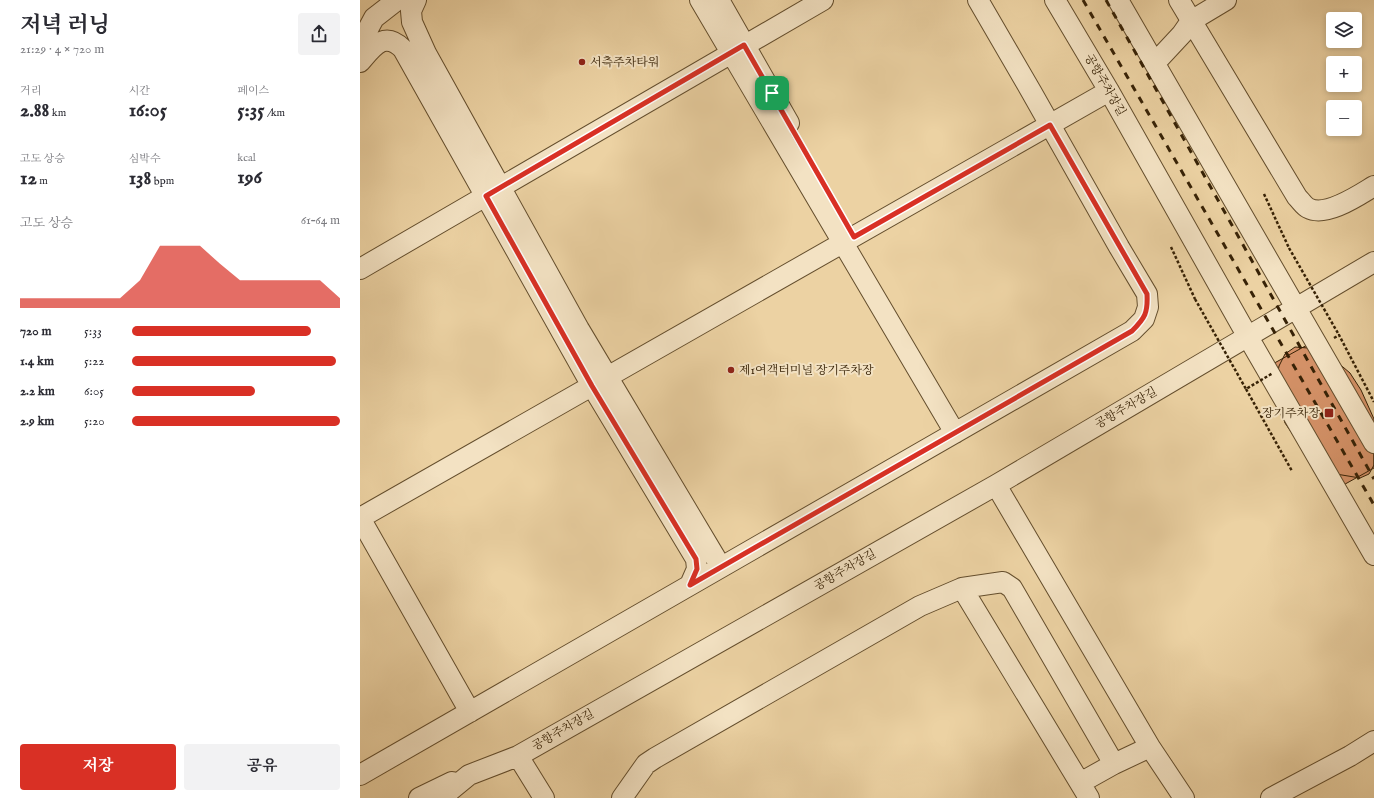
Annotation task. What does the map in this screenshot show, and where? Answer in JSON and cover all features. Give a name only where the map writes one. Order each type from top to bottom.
[{"type":"lane","points":[[360,44],[374,18],[397,0]]},
{"type":"lane","points":[[416,0],[411,11],[412,22],[494,191],[696,559],[697,569],[690,585]]},
{"type":"lane","points":[[700,0],[738,49],[959,431]]},
{"type":"lane","points":[[719,0],[738,49]]},
{"type":"lane","points":[[360,269],[823,0]]},
{"type":"lane","points":[[360,775],[1132,331],[1144,319],[1148,307],[1147,294],[978,0]]},
{"type":"lane","name":"공항주차장길","points":[[1055,0],[1109,91],[1248,337],[1374,555]]},
{"type":"lane","points":[[1118,0],[1374,443]]},
{"type":"lane","points":[[1179,0],[1297,197],[1308,208],[1319,212],[1354,198],[1374,186]]},
{"type":"lane","points":[[1155,63],[1182,34],[1191,21],[1226,0]]},
{"type":"lane","points":[[360,62],[373,46],[383,41],[389,40],[396,42],[403,49],[494,191]]},
{"type":"lane","points":[[470,712],[360,518],[1109,91]]},
{"type":"lane","name":"공항주차장길","points":[[441,798],[469,775],[518,756],[996,485],[1297,309],[1374,262]]},
{"type":"lane","points":[[600,382],[721,567]]},
{"type":"lane","points":[[996,485],[1150,747],[1184,798]]},
{"type":"lane","points":[[622,798],[646,764],[655,758],[920,606],[962,588],[1003,582],[1012,588],[1114,764]]},
{"type":"lane","points":[[962,588],[1084,790],[1114,764],[1150,747]]},
{"type":"lane","points":[[1271,798],[1350,756],[1374,741]]},
{"type":"lane","points":[[518,756],[544,798]]},
{"type":"lane","points":[[419,798],[469,775]]},
{"type":"path","points":[[1264,194],[1289,248],[1339,335],[1374,402]]},
{"type":"path","points":[[1171,247],[1194,299],[1292,470]]},
{"type":"path","points":[[1246,389],[1273,373]]},
{"type":"building","name":"장기주차장","points":[[1318,339],[1374,437],[1374,468],[1338,488],[1269,366]]},
{"type":"building","name":"장기주차장","points":[[1295,347],[1308,348],[1330,356],[1350,373],[1361,390],[1374,419],[1374,465],[1369,474],[1360,478],[1330,473],[1298,442],[1285,423],[1280,407],[1276,382],[1279,366],[1285,354]]},
{"type":"railway","points":[[1083,0],[1374,505]]},
{"type":"railway","points":[[1106,0],[1374,479]]},
{"type":"place","name":"서측주차타워","points":[[582,62]]},
{"type":"place","name":"제1여객터미널 장기주차장","points":[[731,370]]},
{"type":"place","name":"장기주차장","points":[[1329,413]]},
{"type":"route","points":[[744,45],[772,93],[854,237],[1050,125],[1147,294],[1148,307],[1144,319],[1132,331],[690,585],[697,569],[696,559],[592,386],[486,196],[744,45]]}]
